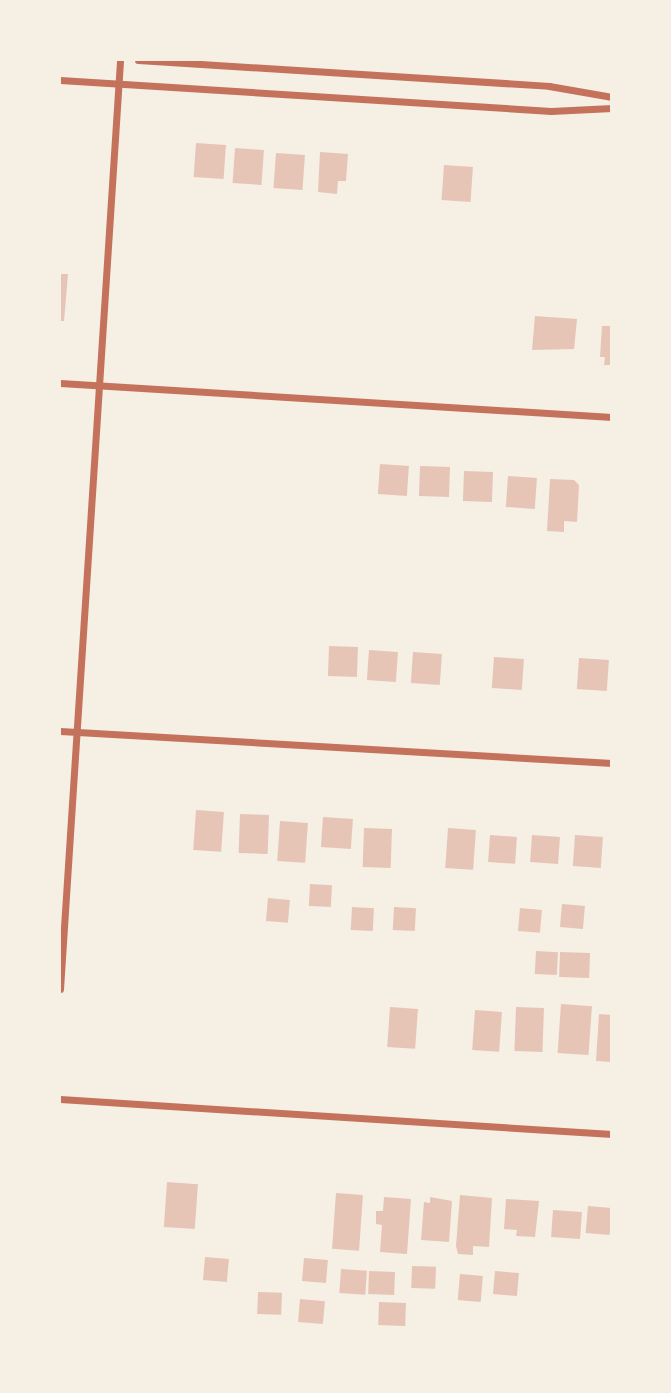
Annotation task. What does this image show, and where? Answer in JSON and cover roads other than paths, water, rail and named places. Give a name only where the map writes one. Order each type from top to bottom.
[{"type":"street","points":[[60,989],[120,60]]},
{"type":"street","points":[[138,60],[550,86],[611,97]]},
{"type":"street","points":[[60,80],[551,111],[611,108]]},
{"type":"street","points":[[60,383],[611,417]]},
{"type":"street","points":[[60,731],[611,763]]},
{"type":"street","points":[[60,1099],[611,1135]]}]
